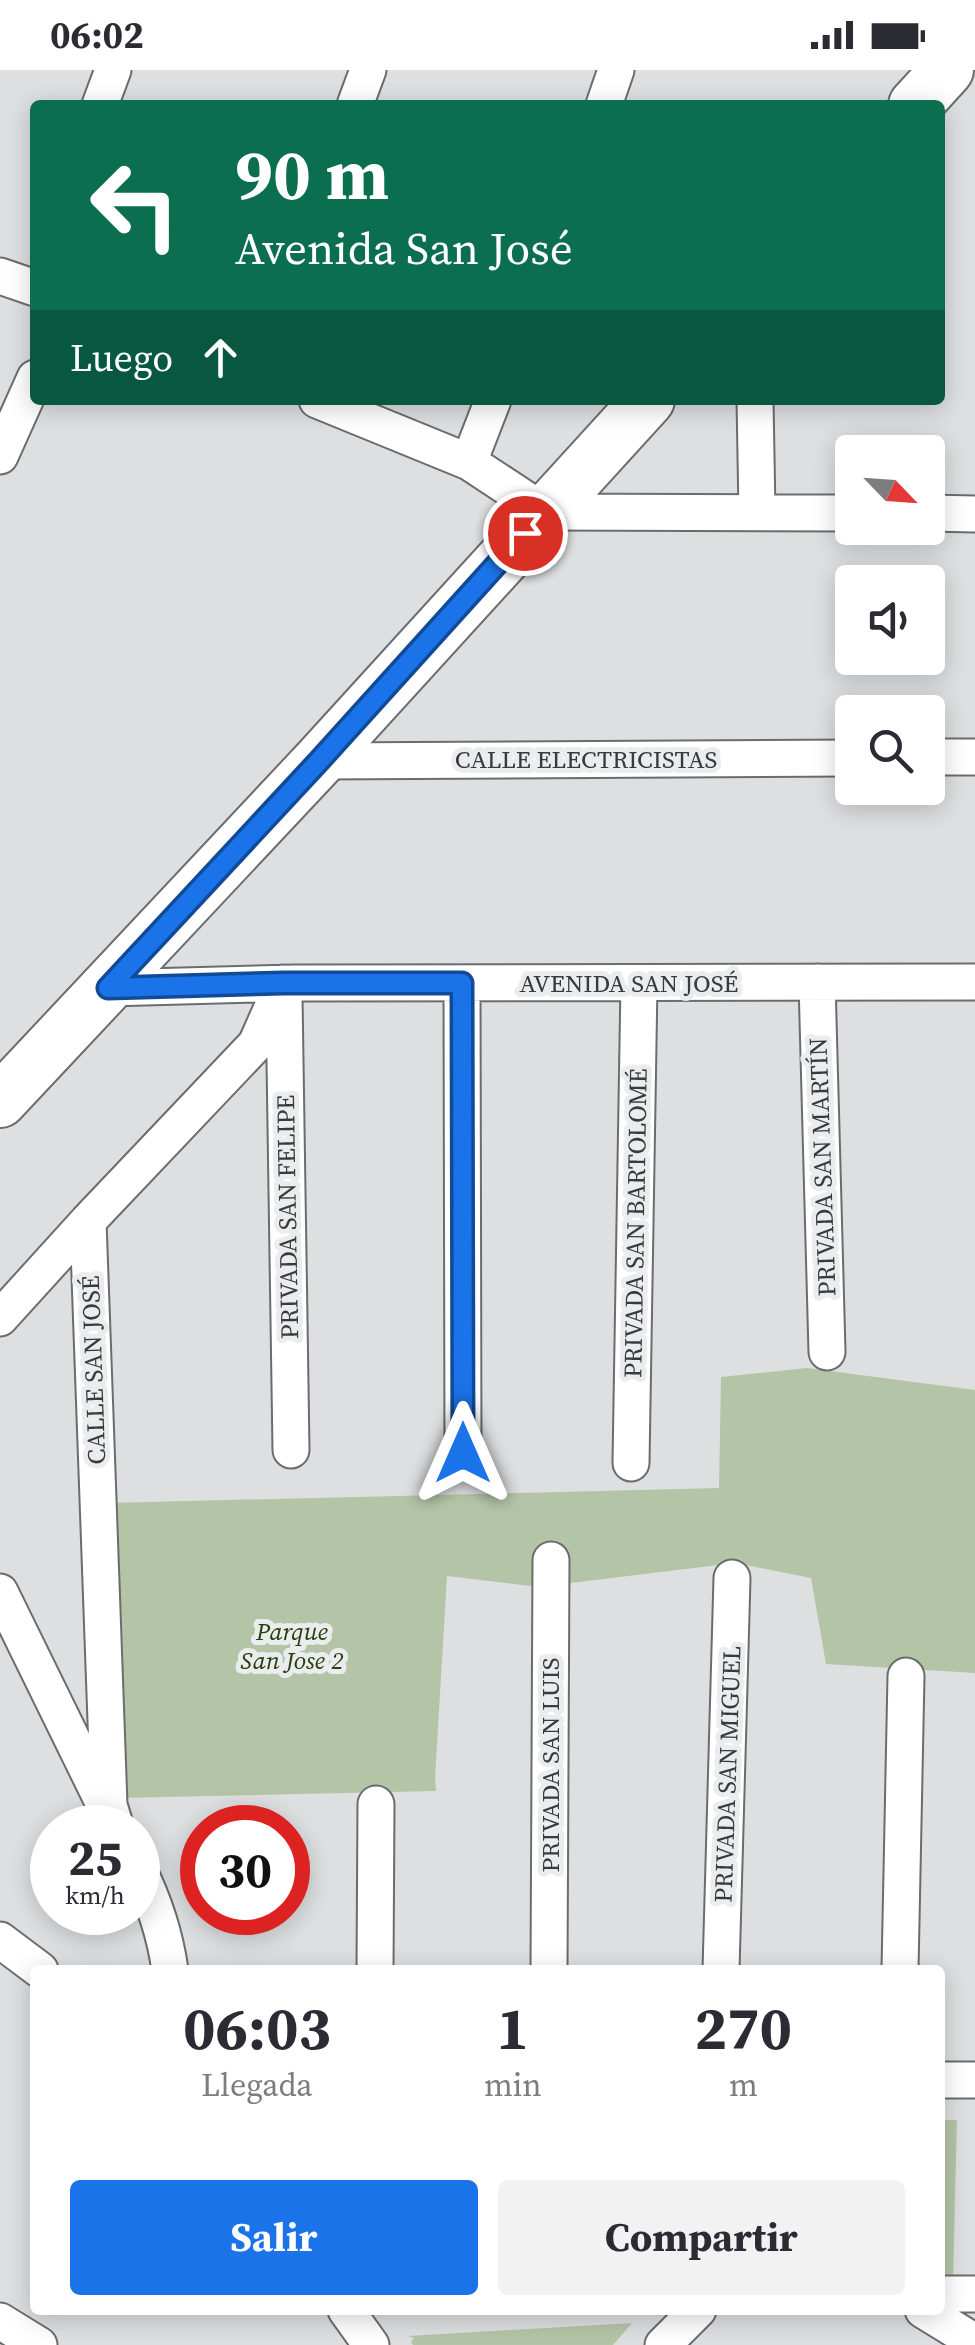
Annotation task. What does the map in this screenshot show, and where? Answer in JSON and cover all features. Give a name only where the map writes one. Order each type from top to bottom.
[{"type":"street","points":[[102,100],[113,70]]},
{"type":"street","points":[[357,100],[368,70]]},
{"type":"street","points":[[606,100],[616,70]]},
{"type":"street","points":[[920,100],[947,70]]},
{"type":"street","points":[[0,456],[30,389]]},
{"type":"street","points":[[329,405],[469,462],[545,512],[835,513]]},
{"type":"street","points":[[469,462],[491,405]]},
{"type":"street","points":[[0,1101],[319,761],[643,405]]},
{"type":"street","points":[[754,405],[758,512]]},
{"type":"street","points":[[945,514],[975,514]]},
{"type":"street","points":[[945,757],[975,757]]},
{"type":"street","name":"CALLE ELECTRICISTAS","points":[[319,761],[835,758]]},
{"type":"street","name":"PRIVADA SAN BARTOLOMÉ","points":[[631,1463],[640,982]]},
{"type":"street","name":"PRIVADA SAN MARTÍN","points":[[817,982],[827,1352]]},
{"type":"street","name":"AVENIDA SAN JOSÉ","points":[[108,988],[284,983],[975,982]]},
{"type":"street","points":[[0,1318],[256,1044],[284,983]]},
{"type":"street","name":"PRIVADA SAN FELIPE","points":[[284,983],[291,1450]]},
{"type":"street","points":[[462,983],[463,1453]]},
{"type":"street","name":"CALLE SAN JOSÉ","points":[[88,1222],[108,1805]]},
{"type":"street","name":"PRIVADA SAN LUIS","points":[[549,1965],[551,1560]]},
{"type":"street","name":"PRIVADA SAN MIGUEL","points":[[721,1965],[732,1578]]},
{"type":"street","points":[[0,1592],[105,1805]]},
{"type":"street","points":[[900,1965],[906,1676]]},
{"type":"street","points":[[375,1965],[376,1804]]},
{"type":"street","points":[[160,1924],[169,1965]]},
{"type":"street","points":[[0,1940],[33,1965]]},
{"type":"street","points":[[945,2080],[975,2080]]},
{"type":"street","points":[[945,2294],[975,2294]]},
{"type":"street","points":[[663,2345],[693,2315]]},
{"type":"street","points":[[931,2315],[975,2342]]},
{"type":"street","points":[[0,2321],[39,2345]]},
{"type":"green space","name":"Parque San Jose 2","points":[[807,1368],[975,1390],[975,1673],[826,1664],[811,1578],[735,1563],[538,1587],[447,1576],[436,1791],[120,1798],[108,1503],[719,1488],[721,1377]]},
{"type":"green space","points":[[945,2120],[957,2120],[953,2279],[945,2279]]},
{"type":"green space","points":[[632,2323],[613,2345],[413,2345],[414,2338],[408,2336]]},
{"type":"route","points":[[463,1453],[462,983],[108,988],[525,533]]}]
